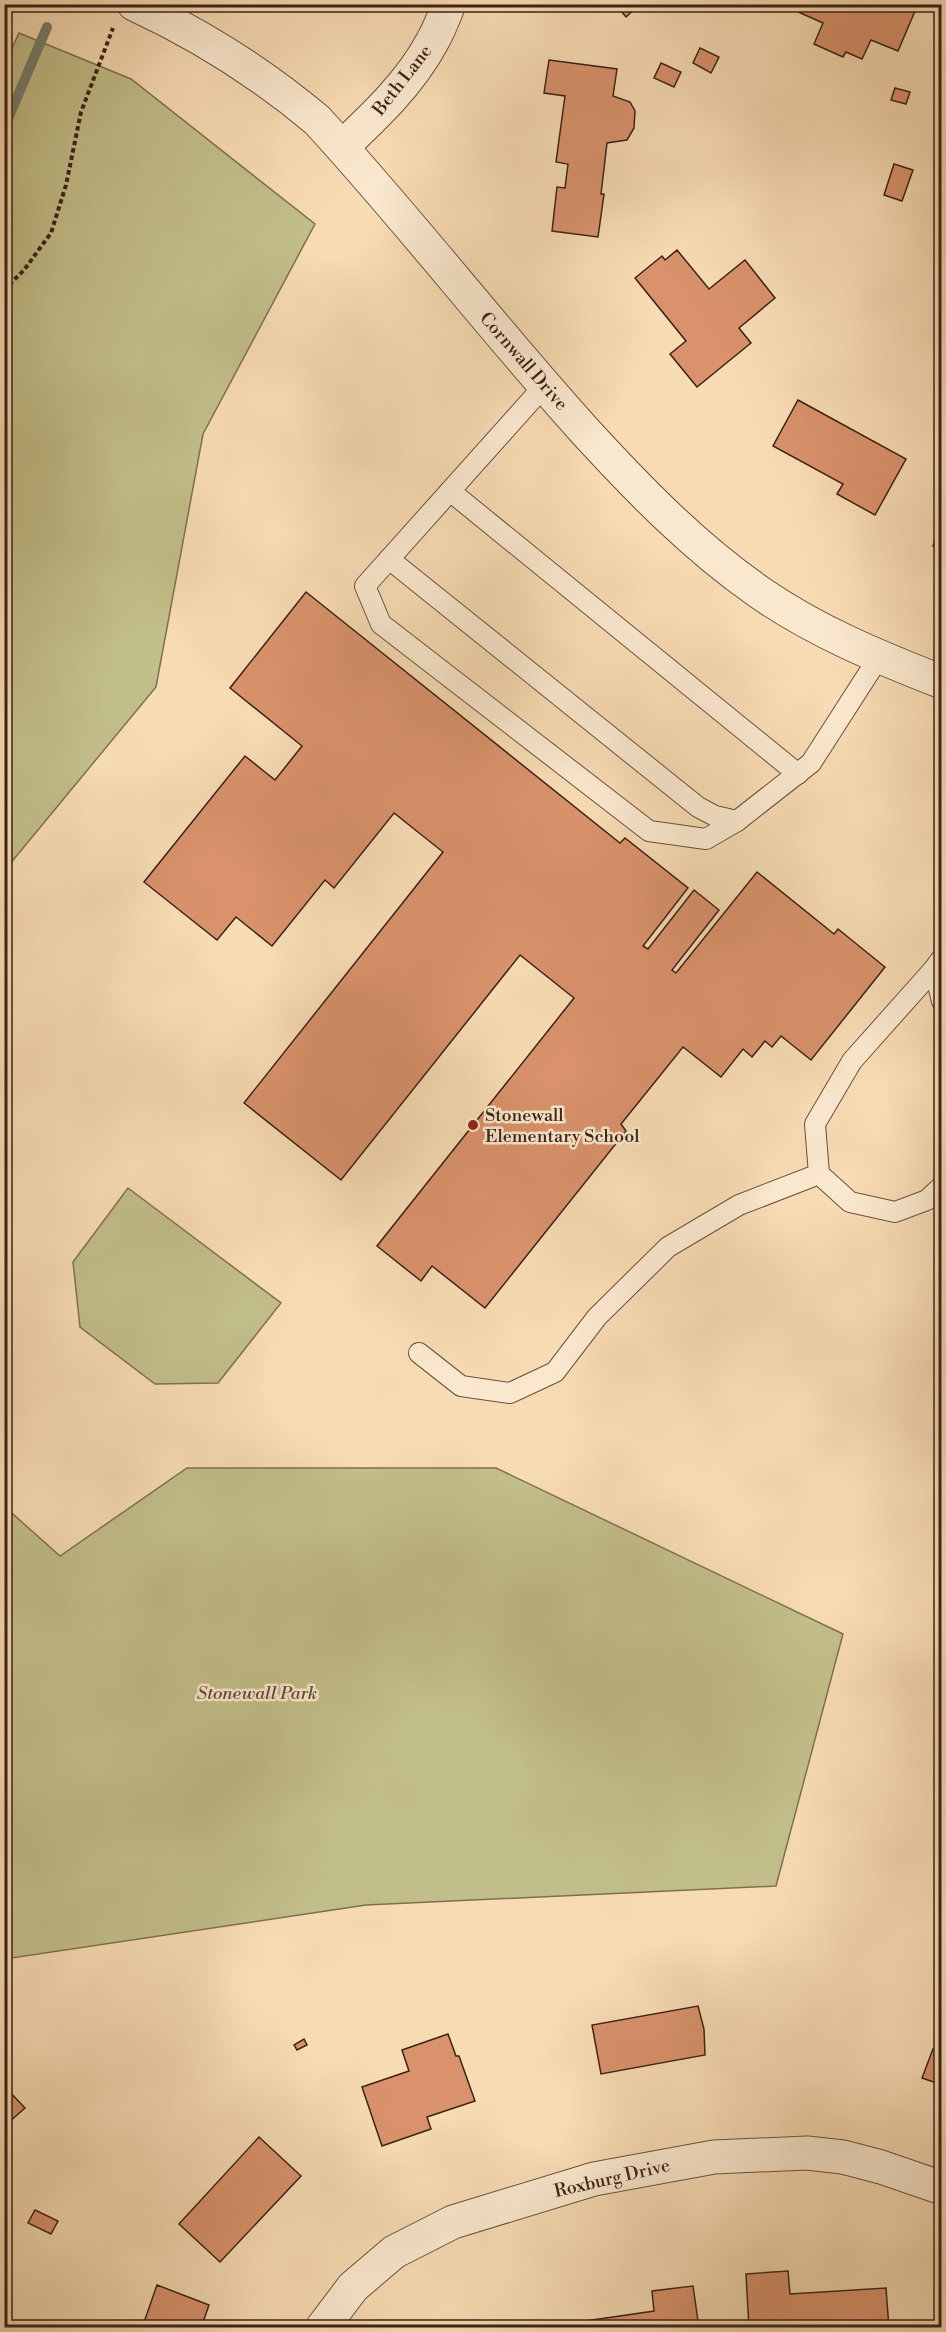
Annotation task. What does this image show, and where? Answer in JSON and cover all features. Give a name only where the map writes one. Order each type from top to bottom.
[{"type":"street","name":"Beth Lane","points":[[342,147],[378,113],[402,86],[432,43],[449,4]]},
{"type":"street","name":"Cornwall Drive","points":[[124,15],[205,40],[278,87],[317,120],[544,386],[630,480],[676,526],[759,592],[809,622],[879,657],[942,682]]},
{"type":"street","name":"Roxburg Drive","points":[[322,2328],[353,2287],[394,2252],[453,2222],[594,2179],[714,2157],[807,2154],[843,2157],[881,2167],[942,2188]]},
{"type":"lane","points":[[544,386],[365,586],[381,624],[649,831],[706,839],[737,821],[811,763],[879,657]]},
{"type":"lane","points":[[450,491],[798,774]]},
{"type":"lane","points":[[389,559],[698,807],[715,816],[737,821]]},
{"type":"lane","points":[[938,963],[942,1001]]},
{"type":"lane","points":[[938,963],[852,1061],[815,1124],[819,1174],[850,1202],[895,1212],[927,1200],[942,1186]]},
{"type":"lane","points":[[419,1353],[461,1386],[510,1393],[555,1372],[597,1317],[668,1247],[739,1205],[819,1174]]},
{"type":"path","points":[[4,290],[24,270],[51,233],[66,185],[81,112],[124,15]]},
{"type":"green space","points":[[19,33],[131,79],[315,224],[203,434],[156,687],[9,865],[5,866],[4,66]]},
{"type":"green space","points":[[128,1188],[281,1303],[218,1383],[155,1384],[80,1327],[73,1262]]},
{"type":"green space","name":"Stonewall Park","points":[[187,1468],[496,1468],[843,1634],[776,1886],[366,1905],[5,1959],[5,1507],[60,1556]]},
{"type":"building","points":[[615,4],[640,4],[626,17]]},
{"type":"building","points":[[788,4],[918,4],[898,51],[871,40],[862,59],[846,52],[843,57],[814,44],[823,23],[787,7]]},
{"type":"building","points":[[700,48],[719,57],[711,73],[693,63]]},
{"type":"building","points":[[549,60],[617,69],[613,96],[630,102],[635,111],[634,128],[627,140],[607,143],[601,194],[604,194],[598,237],[552,231],[557,187],[565,188],[568,164],[556,162],[565,96],[544,93]]},
{"type":"building","points":[[661,63],[681,72],[674,87],[654,78]]},
{"type":"building","points":[[895,88],[910,92],[906,104],[891,100]]},
{"type":"building","points":[[894,164],[913,170],[902,201],[884,195]]},
{"type":"building","points":[[677,250],[709,289],[745,260],[775,298],[739,328],[751,343],[697,387],[670,354],[686,341],[635,278],[662,256],[665,260]]},
{"type":"building","points":[[798,400],[906,459],[875,515],[837,494],[843,484],[773,446]]},
{"type":"building","points":[[942,523],[942,549],[933,546]]},
{"type":"building","points":[[306,592],[620,843],[625,838],[688,888],[643,946],[648,949],[694,890],[719,910],[672,970],[676,973],[757,872],[834,934],[838,929],[885,967],[811,1060],[781,1036],[772,1047],[765,1041],[752,1057],[743,1049],[721,1077],[683,1047],[621,1124],[626,1131],[485,1308],[432,1266],[421,1281],[377,1246],[574,998],[520,955],[341,1180],[244,1103],[443,852],[394,813],[334,888],[325,880],[272,946],[236,917],[217,940],[144,882],[245,756],[275,780],[302,746],[230,688]]},
{"type":"building","points":[[698,2006],[704,2029],[705,2055],[601,2074],[592,2025]]},
{"type":"building","points":[[448,2034],[456,2056],[459,2056],[475,2101],[427,2117],[431,2129],[382,2146],[362,2087],[409,2071],[402,2050]]},
{"type":"building","points":[[304,2039],[307,2045],[297,2050],[294,2045]]},
{"type":"building","points":[[942,2042],[942,2085],[922,2078],[933,2049],[938,2051]]},
{"type":"building","points":[[6,2088],[25,2108],[8,2123],[4,2119],[4,2090]]},
{"type":"building","points":[[259,2137],[301,2176],[220,2262],[179,2224]]},
{"type":"building","points":[[35,2210],[58,2221],[51,2234],[28,2223]]},
{"type":"building","points":[[788,2271],[790,2294],[886,2288],[889,2328],[749,2328],[746,2274]]},
{"type":"building","points":[[157,2285],[209,2305],[201,2328],[142,2328]]},
{"type":"building","points":[[693,2286],[699,2328],[573,2328],[572,2323],[654,2311],[652,2291]]},
{"type":"waterway","points":[[4,128],[47,27]]},
{"type":"place","name":"Stonewall Elementary School","points":[[473,1125]]}]
